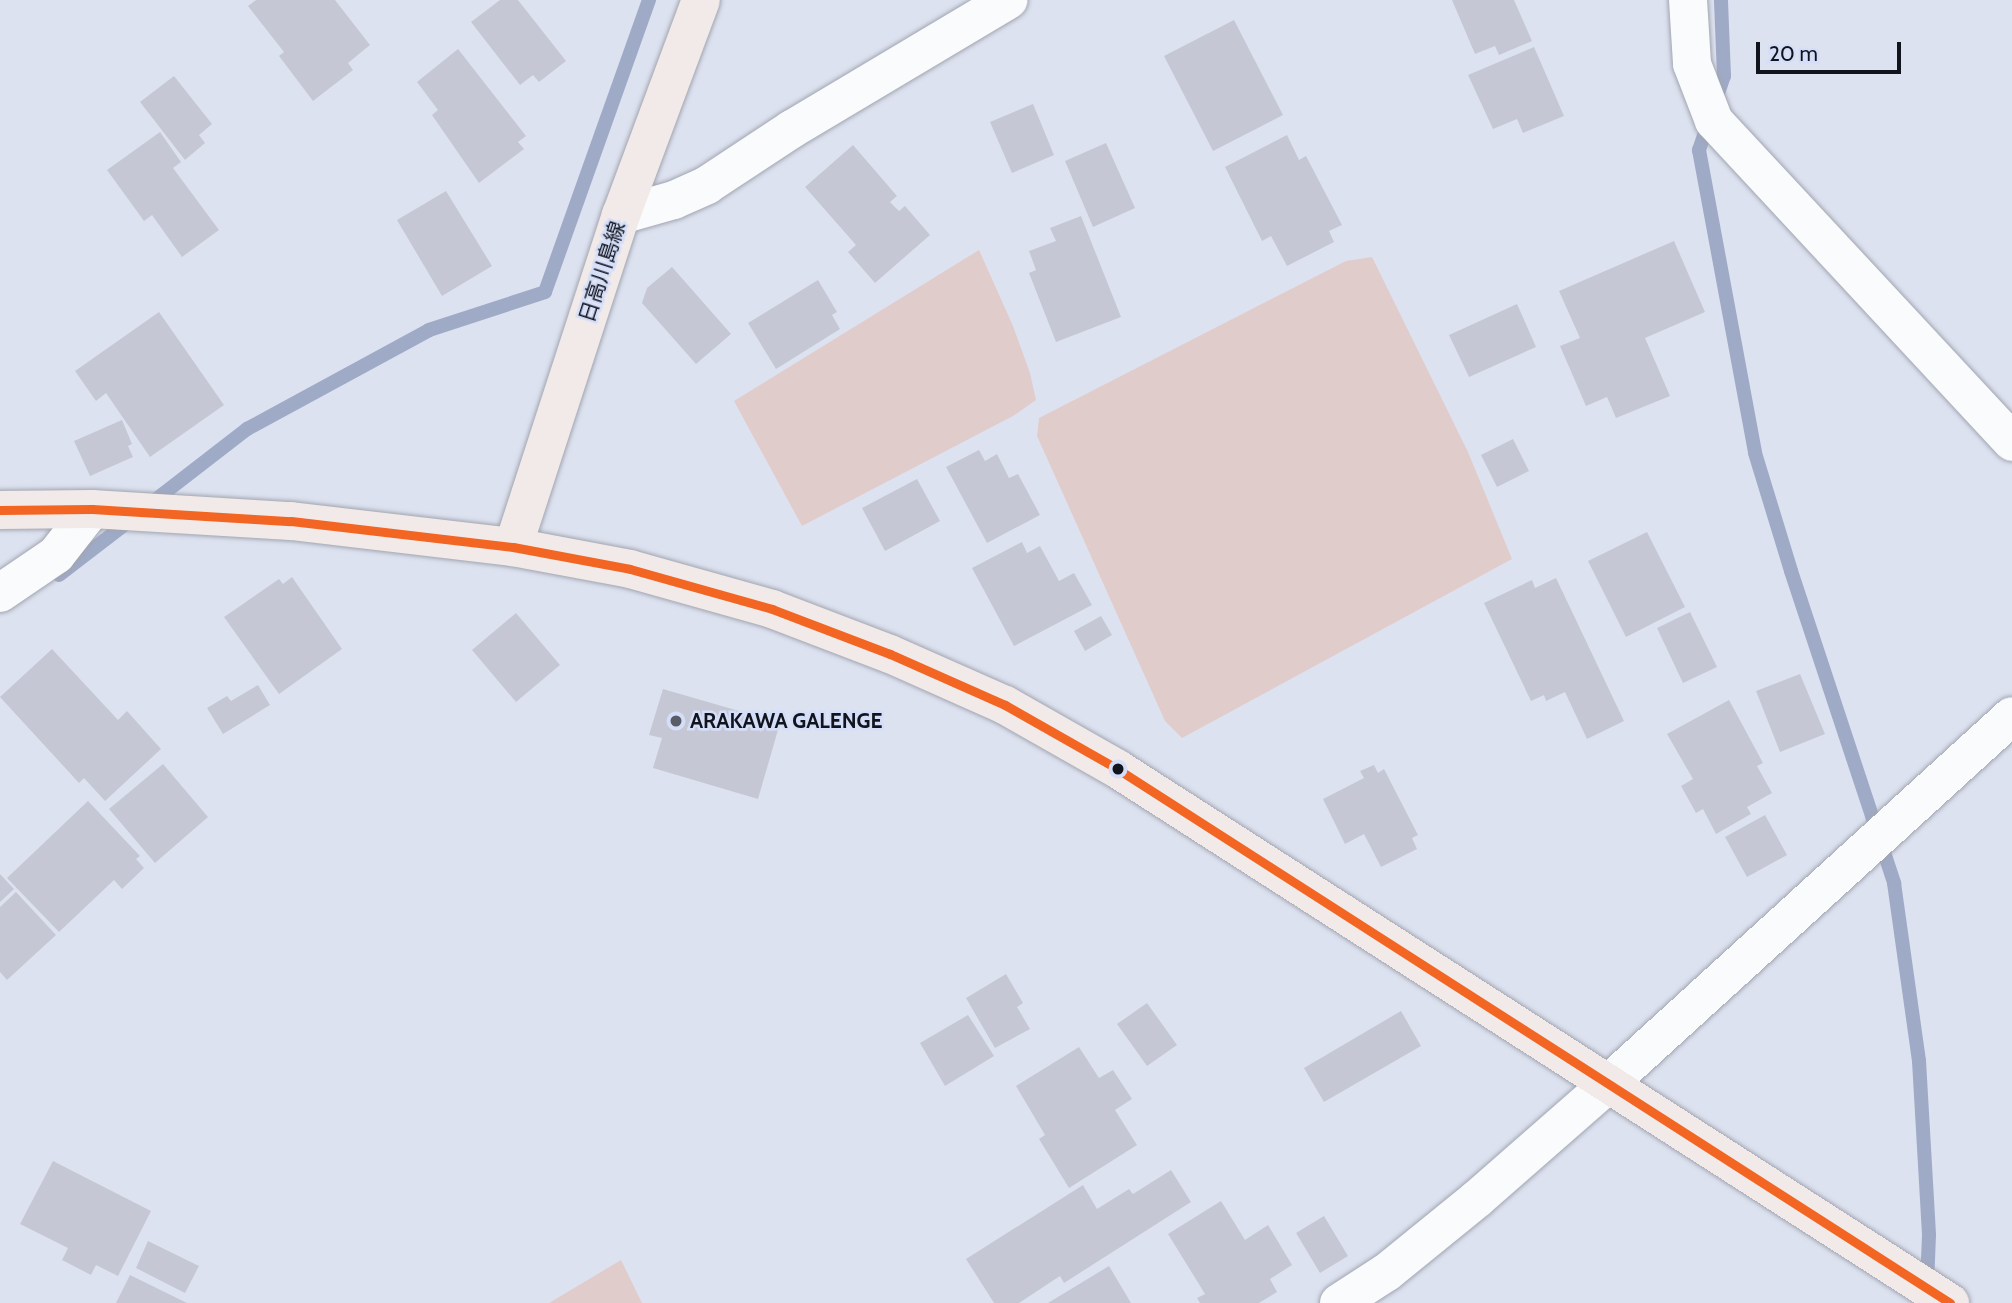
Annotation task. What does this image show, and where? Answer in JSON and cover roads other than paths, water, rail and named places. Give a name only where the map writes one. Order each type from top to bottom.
[{"type":"main road","name":"日高川島線","points":[[513,547],[621,215],[701,0]]},
{"type":"main road","points":[[0,510],[92,509],[291,521],[513,547],[630,569],[772,609],[890,654],[1005,705],[1116,768],[1950,1303]]},
{"type":"street","points":[[621,215],[674,200],[707,186],[792,129],[1008,0]]},
{"type":"street","points":[[1688,0],[1692,64],[1714,121],[2012,442]]},
{"type":"street","points":[[0,593],[56,555],[92,509]]},
{"type":"street","points":[[1339,1303],[1387,1272],[1478,1198],[1608,1084],[2012,716]]},
{"type":"waterway","points":[[150,504],[247,429],[429,330],[545,292],[649,0]]},
{"type":"waterway","points":[[1715,102],[1724,76],[1721,0]]},
{"type":"waterway","points":[[1709,121],[1699,150],[1755,453],[1894,883],[1919,1061],[1929,1235],[1927,1285]]},
{"type":"waterway","points":[[59,575],[132,519]]},
{"type":"place","name":"ARAKAWA GALENGE","points":[[676,721]]}]
